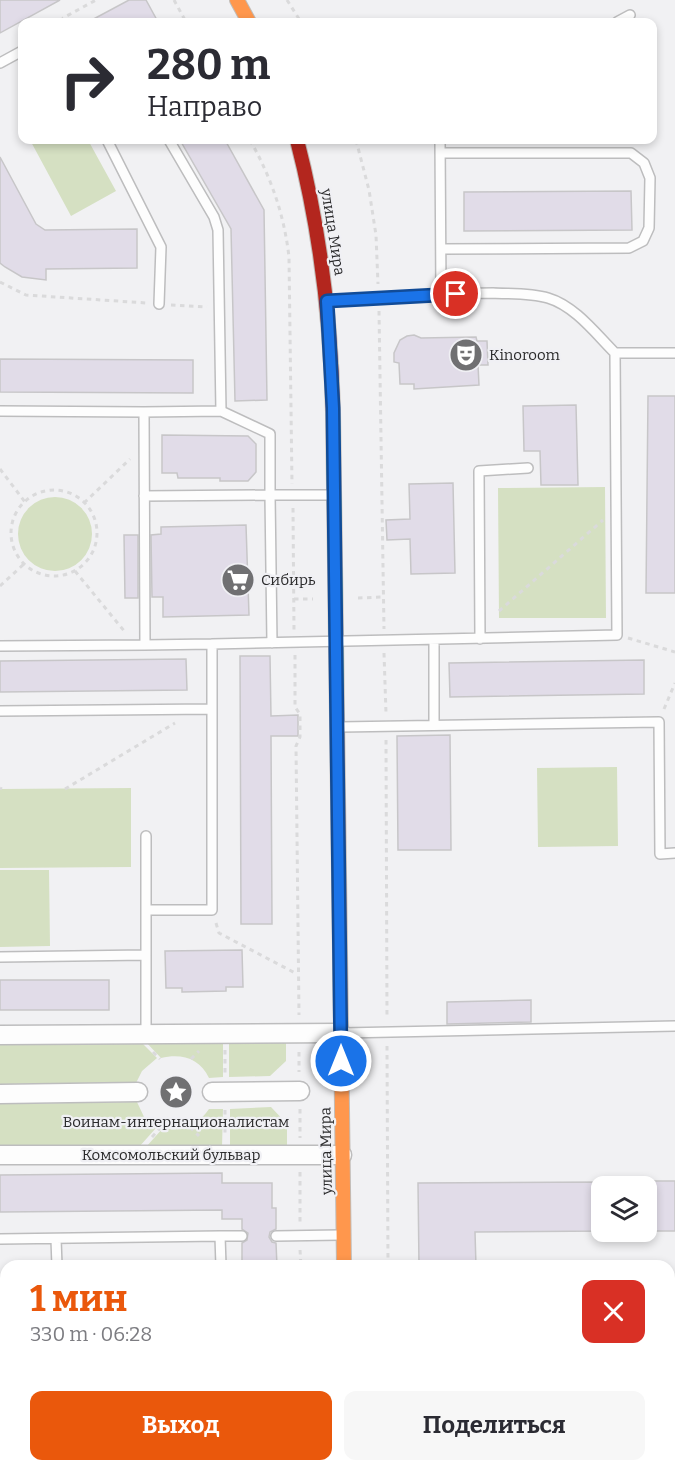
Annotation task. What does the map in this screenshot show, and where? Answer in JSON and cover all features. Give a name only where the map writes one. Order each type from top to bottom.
[{"type":"main road","points":[[237,0],[243,18]]},
{"type":"main road","name":"улица Мира","points":[[298,144],[317,225],[327,301],[333,408],[344,1260]]},
{"type":"street","points":[[0,1035],[341,1033]]},
{"type":"street","points":[[212,1092],[300,1091]]},
{"type":"street","points":[[0,1094],[138,1092]]},
{"type":"street","name":"Комсомольский бульвар","points":[[0,1155],[342,1155]]},
{"type":"lane","points":[[624,18],[630,15]]},
{"type":"lane","points":[[0,63],[18,53]]},
{"type":"lane","points":[[109,144],[161,247],[159,304]]},
{"type":"lane","points":[[171,144],[214,217],[218,230],[221,411]]},
{"type":"lane","points":[[440,144],[441,294]]},
{"type":"lane","points":[[440,153],[632,153],[644,163],[650,178],[649,228],[643,241],[629,248],[441,249]]},
{"type":"lane","points":[[0,646],[294,643],[617,635],[615,354],[588,325],[566,307],[549,298],[526,294],[441,294],[327,301]]},
{"type":"lane","points":[[615,354],[675,353]]},
{"type":"lane","points":[[0,411],[221,411],[270,434],[272,643]]},
{"type":"lane","points":[[144,412],[146,645]]},
{"type":"lane","points":[[480,639],[479,471],[528,468]]},
{"type":"lane","points":[[144,496],[334,495]]},
{"type":"lane","points":[[434,640],[434,725]]},
{"type":"lane","points":[[146,910],[212,910],[212,644]]},
{"type":"lane","points":[[0,711],[212,709]]},
{"type":"lane","points":[[338,727],[659,722],[660,854],[675,853]]},
{"type":"lane","points":[[146,836],[146,1034]]},
{"type":"lane","points":[[0,957],[146,955]]},
{"type":"lane","points":[[341,1033],[675,1026]]},
{"type":"lane","points":[[276,1236],[343,1235]]},
{"type":"lane","points":[[220,1236],[221,1260]]},
{"type":"lane","points":[[0,1239],[242,1236]]},
{"type":"lane","points":[[56,1239],[57,1260]]},
{"type":"path","points":[[63,18],[96,0]]},
{"type":"path","points":[[174,0],[184,18]]},
{"type":"path","points":[[288,0],[299,18]]},
{"type":"path","points":[[252,144],[272,184],[287,238],[289,257],[295,706],[300,714],[300,737],[296,746],[301,1260]]},
{"type":"path","points":[[357,144],[369,190],[376,235],[378,297],[386,726],[388,1260]]},
{"type":"path","points":[[0,282],[26,295],[220,308]]},
{"type":"path","points":[[84,503],[131,458],[144,457]]},
{"type":"path","points":[[0,469],[25,502]]},
{"type":"path","points":[[47,491],[62,491],[76,496],[84,503],[94,519],[97,534],[94,549],[86,562],[75,571],[61,576],[46,576],[24,564],[13,548],[10,533],[13,518],[25,502],[47,491]]},
{"type":"path","points":[[499,611],[616,509]]},
{"type":"path","points":[[0,586],[24,564]]},
{"type":"path","points":[[75,571],[124,630],[125,645]]},
{"type":"path","points":[[617,635],[675,652]]},
{"type":"path","points":[[659,722],[675,683]]},
{"type":"path","points":[[65,789],[197,710]]},
{"type":"path","points":[[212,910],[219,933],[298,974]]},
{"type":"green space","points":[[32,144],[90,144],[116,191],[71,216]]},
{"type":"green space","points":[[605,487],[606,618],[499,618],[498,488]]},
{"type":"green space","points":[[55,497],[69,500],[81,508],[89,520],[92,534],[89,548],[81,560],[69,568],[55,571],[41,568],[29,560],[21,548],[18,534],[21,520],[29,508],[41,500]]},
{"type":"green space","points":[[617,767],[618,846],[538,847],[537,768]]},
{"type":"green space","points":[[131,788],[131,867],[0,868],[0,789]]},
{"type":"green space","points":[[0,870],[49,870],[50,946],[0,947]]},
{"type":"green space","points":[[286,1039],[286,1061],[270,1076],[229,1077],[229,1040]]},
{"type":"green space","points":[[144,1040],[223,1040],[223,1077],[209,1078],[201,1066],[183,1057],[161,1058]]},
{"type":"green space","points":[[140,1041],[157,1058],[142,1071],[136,1083],[0,1084],[0,1042]]},
{"type":"green space","points":[[137,1102],[145,1119],[156,1128],[139,1147],[0,1147],[0,1104]]},
{"type":"green space","points":[[271,1107],[287,1124],[287,1147],[230,1147],[230,1109]]},
{"type":"green space","points":[[209,1109],[223,1109],[222,1147],[146,1147],[163,1128],[177,1129],[189,1126]]},
{"type":"building","points":[[0,0],[60,0],[27,18],[18,18],[18,23],[0,33]]},
{"type":"building","points":[[129,0],[146,0],[156,18],[95,18]]},
{"type":"building","points":[[182,144],[227,144],[264,210],[267,400],[235,401],[231,229]]},
{"type":"building","points":[[0,157],[36,224],[45,230],[137,229],[137,268],[46,269],[46,280],[22,277],[0,263]]},
{"type":"building","points":[[631,191],[632,230],[464,231],[464,192]]},
{"type":"building","points":[[414,335],[421,338],[476,337],[477,341],[487,341],[488,365],[478,365],[479,385],[414,389],[414,384],[400,384],[399,363],[394,362],[394,353],[400,340]]},
{"type":"building","points":[[0,359],[193,360],[193,393],[0,392]]},
{"type":"building","points":[[648,396],[675,396],[675,593],[646,593]]},
{"type":"building","points":[[576,405],[578,485],[541,485],[540,451],[524,451],[523,406]]},
{"type":"building","points":[[162,435],[248,436],[256,444],[256,472],[248,481],[178,478],[177,473],[162,473]]},
{"type":"building","points":[[453,483],[455,573],[411,574],[410,539],[387,540],[386,520],[410,519],[409,484]]},
{"type":"building","points":[[246,525],[249,615],[163,617],[163,597],[152,597],[151,535],[161,534],[161,527]]},
{"type":"building","points":[[124,535],[138,535],[138,598],[125,598]]},
{"type":"building","points":[[240,656],[270,656],[271,716],[298,715],[298,736],[271,736],[272,924],[241,924]]},
{"type":"building","points":[[186,659],[187,690],[0,692],[0,661]]},
{"type":"building","points":[[644,660],[644,694],[450,697],[449,663]]},
{"type":"building","points":[[450,735],[451,850],[398,850],[397,736]]},
{"type":"building","points":[[242,950],[243,987],[226,987],[226,991],[182,992],[182,988],[166,988],[165,951]]},
{"type":"building","points":[[0,980],[109,980],[109,1010],[0,1010]]},
{"type":"building","points":[[531,1000],[531,1022],[447,1024],[447,1002]]},
{"type":"building","points":[[222,1173],[222,1183],[272,1183],[272,1208],[276,1208],[276,1229],[270,1232],[269,1237],[272,1242],[276,1243],[277,1260],[242,1260],[242,1243],[247,1240],[248,1233],[242,1229],[242,1219],[222,1219],[222,1210],[0,1212],[0,1175]]},
{"type":"building","points":[[657,1181],[675,1181],[675,1231],[657,1231]]},
{"type":"building","points":[[591,1182],[591,1231],[475,1232],[476,1260],[419,1260],[418,1183]]},
{"type":"traffic: fast","points":[[333,412],[337,717]]},
{"type":"traffic: slow","points":[[237,0],[247,18]]},
{"type":"traffic: slow","points":[[337,717],[344,1260]]},
{"type":"traffic: jam","points":[[298,144],[312,207],[323,275],[330,343],[333,412]]},
{"type":"place","name":"Kinoroom","points":[[466,355]]},
{"type":"place","name":"Сибирь","points":[[238,580]]},
{"type":"place","name":"Воинам-интернационалистам","points":[[176,1092]]},
{"type":"route","points":[[341,1061],[333,408],[327,301],[456,294]]}]
